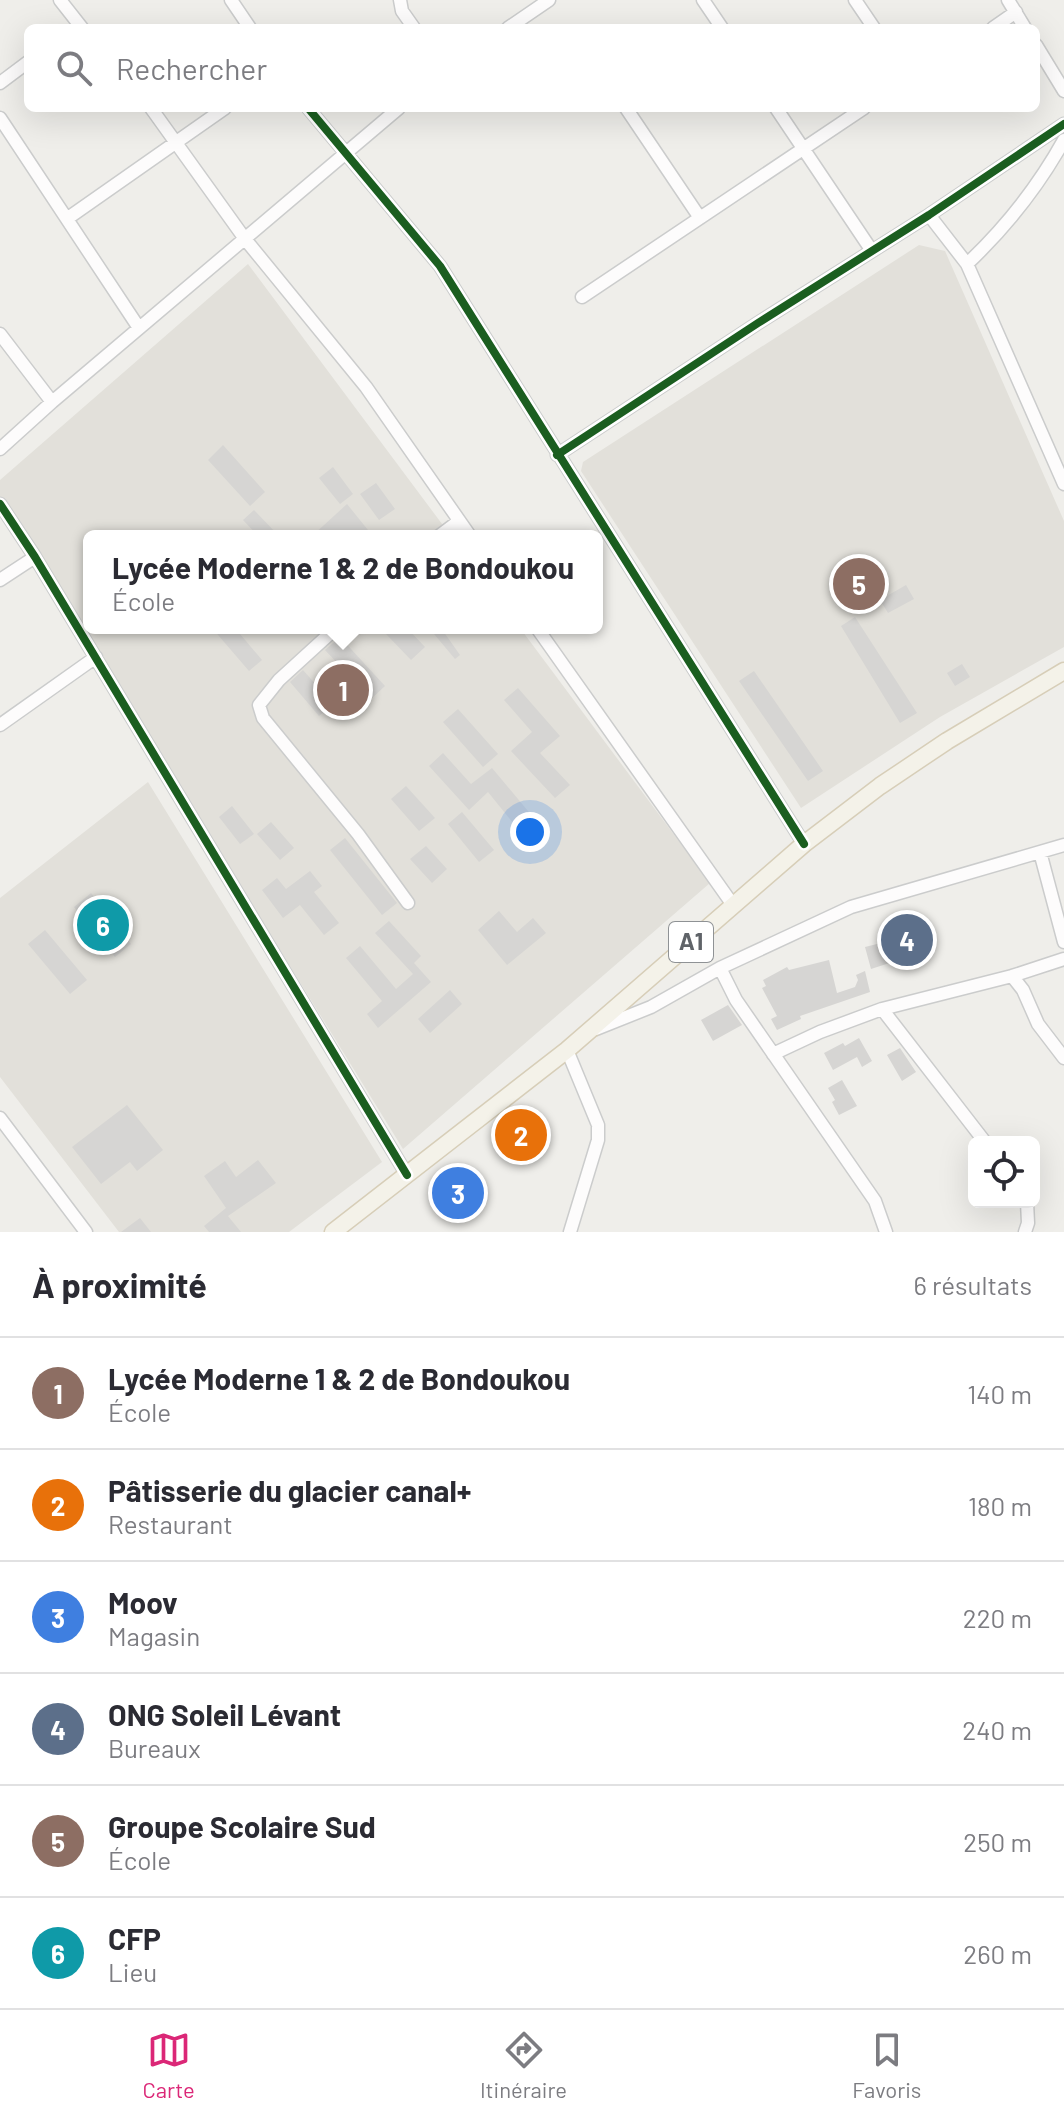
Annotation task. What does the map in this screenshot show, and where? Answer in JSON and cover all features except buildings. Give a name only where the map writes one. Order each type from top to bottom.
[{"type":"main road","name":"A1","points":[[333,1232],[567,1050],[804,844],[880,786],[947,741],[1064,671]]},
{"type":"street","points":[[60,0],[76,24]]},
{"type":"street","points":[[231,0],[247,24]]},
{"type":"street","points":[[400,0],[402,11],[411,24]]},
{"type":"street","points":[[514,24],[549,0]]},
{"type":"street","points":[[703,0],[719,24]]},
{"type":"street","points":[[855,0],[871,24]]},
{"type":"street","points":[[1008,0],[1023,24]]},
{"type":"street","points":[[999,24],[1016,12]]},
{"type":"street","points":[[1040,52],[1064,91]]},
{"type":"street","points":[[0,83],[24,65]]},
{"type":"street","points":[[154,112],[245,239],[366,387],[466,530]]},
{"type":"street","points":[[68,218],[219,112]]},
{"type":"street","points":[[311,112],[428,250],[804,844]]},
{"type":"street","points":[[0,449],[394,112]]},
{"type":"street","points":[[629,112],[700,218]]},
{"type":"street","points":[[779,112],[872,251]]},
{"type":"street","points":[[582,297],[858,112]]},
{"type":"street","points":[[0,118],[139,328]]},
{"type":"street","points":[[557,455],[1064,124]]},
{"type":"street","points":[[967,264],[1021,208],[1064,140]]},
{"type":"street","points":[[929,215],[967,264],[1064,484]]},
{"type":"street","points":[[0,334],[52,402]]},
{"type":"street","points":[[0,504],[96,657],[407,1175]]},
{"type":"street","points":[[447,530],[459,521]]},
{"type":"street","points":[[0,580],[35,557]]},
{"type":"street","points":[[329,634],[279,680],[259,705],[263,718],[358,834],[408,903]]},
{"type":"street","points":[[541,634],[733,905]]},
{"type":"street","points":[[0,725],[96,657]]},
{"type":"street","points":[[586,1033],[651,1007],[720,968],[851,907],[1064,845]]},
{"type":"street","points":[[1040,852],[1064,942]]},
{"type":"street","points":[[773,1054],[882,1009],[1012,976],[1064,959]]},
{"type":"street","points":[[720,968],[736,1000],[875,1201],[886,1232]]},
{"type":"street","points":[[1012,976],[1023,990],[1038,1024],[1064,1058]]},
{"type":"street","points":[[882,1009],[980,1136]]},
{"type":"street","points":[[567,1050],[598,1125],[598,1140],[570,1232]]},
{"type":"street","points":[[0,1118],[86,1232]]},
{"type":"street","points":[[1025,1232],[1027,1208]]},
{"type":"shaded area","points":[[919,245],[945,251],[1064,521],[1064,647],[940,717],[801,808],[581,471],[583,462]]},
{"type":"shaded area","points":[[248,264],[447,530],[83,530],[83,631],[0,497],[0,480]]},
{"type":"shaded area","points":[[85,634],[524,634],[710,883],[403,1149]]},
{"type":"shaded area","points":[[148,782],[382,1162],[289,1232],[119,1232],[0,1077],[0,898]]},
{"type":"cycle path","points":[[311,112],[440,266],[804,844]]},
{"type":"cycle path","points":[[557,455],[1064,124]]},
{"type":"cycle path","points":[[0,504],[35,557],[407,1175]]},
{"type":"place","name":"Groupe Scolaire Sud","points":[[859,584]]},
{"type":"place","name":"Lycée Moderne 1 & 2 de Bondoukou","points":[[343,690]]},
{"type":"place","name":"CFP","points":[[103,925]]},
{"type":"place","name":"ONG Soleil Lévant","points":[[907,940]]},
{"type":"place","name":"Pâtisserie du glacier canal+","points":[[521,1135]]},
{"type":"place","name":"Moov","points":[[458,1193]]}]
